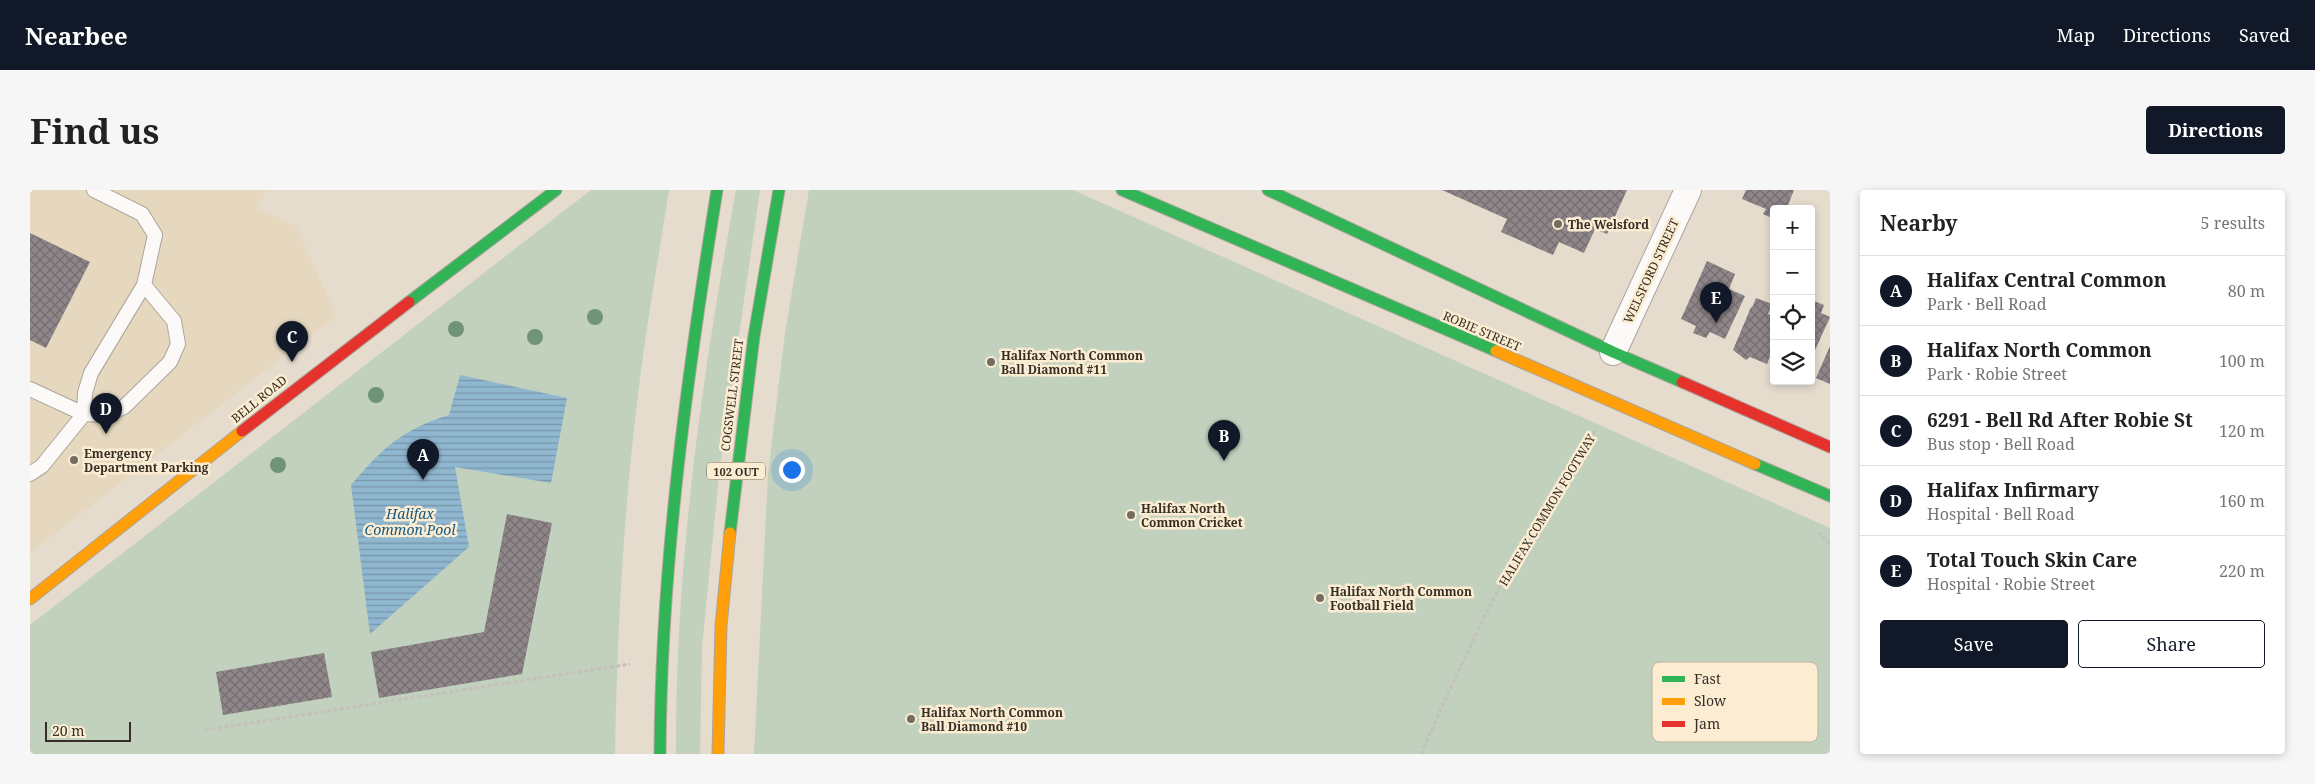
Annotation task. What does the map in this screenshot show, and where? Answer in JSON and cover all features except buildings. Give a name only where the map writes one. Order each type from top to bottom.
[{"type":"main road","name":"BELL ROAD","points":[[30,599],[308,378],[556,190]]},
{"type":"main road","points":[[660,754],[662,660],[676,485],[699,294],[717,190]]},
{"type":"main road","name":"COGSWELL STREET","points":[[718,754],[721,626],[735,482],[754,336],[779,190]]},
{"type":"main road","name":"ROBIE STREET","points":[[1122,190],[1830,496]]},
{"type":"main road","points":[[1268,190],[1613,352],[1830,447]]},
{"type":"street","name":"WELSFORD STREET","points":[[1613,352],[1688,190]]},
{"type":"lane","points":[[30,474],[42,466],[84,414],[85,393],[91,373],[144,285],[155,235],[142,214],[94,190]]},
{"type":"lane","points":[[30,390],[84,414],[105,415],[124,407],[170,362],[178,344],[174,321],[144,285]]},
{"type":"path","name":"HALIFAX COMMON FOOTWAY","points":[[1421,754],[1478,626],[1522,546],[1579,459],[1596,429]]},
{"type":"path","points":[[1818,532],[1830,544]]},
{"type":"path","points":[[205,730],[630,664]]},
{"type":"shaded area","points":[[30,190],[266,190],[258,208],[297,227],[336,316],[30,553]]},
{"type":"green space","points":[[591,190],[669,190],[644,350],[632,447],[617,666],[615,754],[30,754],[30,625]]},
{"type":"green space","points":[[736,190],[760,190],[720,466],[702,647],[700,754],[676,754],[680,612],[693,471],[712,330]]},
{"type":"green space","points":[[809,190],[1073,190],[1830,528],[1830,754],[754,754],[768,474],[785,333]]},
{"type":"water","name":"Halifax Common Pool","points":[[460,375],[567,398],[551,483],[455,467],[469,547],[370,634],[351,485],[383,451],[405,434],[449,415]]},
{"type":"traffic: fast","points":[[409,302],[556,190]]},
{"type":"traffic: fast","points":[[660,754],[665,612],[678,471],[686,400],[717,190]]},
{"type":"traffic: fast","points":[[730,533],[754,336],[779,190]]},
{"type":"traffic: fast","points":[[1122,190],[1496,351]]},
{"type":"traffic: fast","points":[[1268,190],[1613,352],[1682,382]]},
{"type":"traffic: fast","points":[[1755,464],[1830,496]]},
{"type":"traffic: slow","points":[[1496,351],[1755,464]]},
{"type":"traffic: slow","points":[[30,599],[242,431]]},
{"type":"traffic: slow","points":[[718,754],[721,626],[730,533]]},
{"type":"traffic: jam","points":[[242,431],[409,302]]},
{"type":"traffic: jam","points":[[1682,382],[1830,447]]},
{"type":"place","name":"The Welsford","points":[[1558,224]]},
{"type":"place","name":"Total Touch Skin Care","points":[[1716,323]]},
{"type":"place","name":"6291 - Bell Rd After Robie St","points":[[292,362]]},
{"type":"place","name":"Halifax North Common Ball Diamond #11","points":[[991,362]]},
{"type":"place","name":"Halifax Infirmary","points":[[106,434]]},
{"type":"place","name":"Emergency Department Parking","points":[[74,460]]},
{"type":"place","name":"Halifax North Common","points":[[1224,461]]},
{"type":"place","name":"Halifax Central Common","points":[[423,480]]},
{"type":"place","name":"Halifax North Common Cricket","points":[[1131,515]]},
{"type":"place","name":"Halifax North Common Football Field","points":[[1320,598]]},
{"type":"place","name":"Halifax North Common Ball Diamond #10","points":[[911,719]]}]
